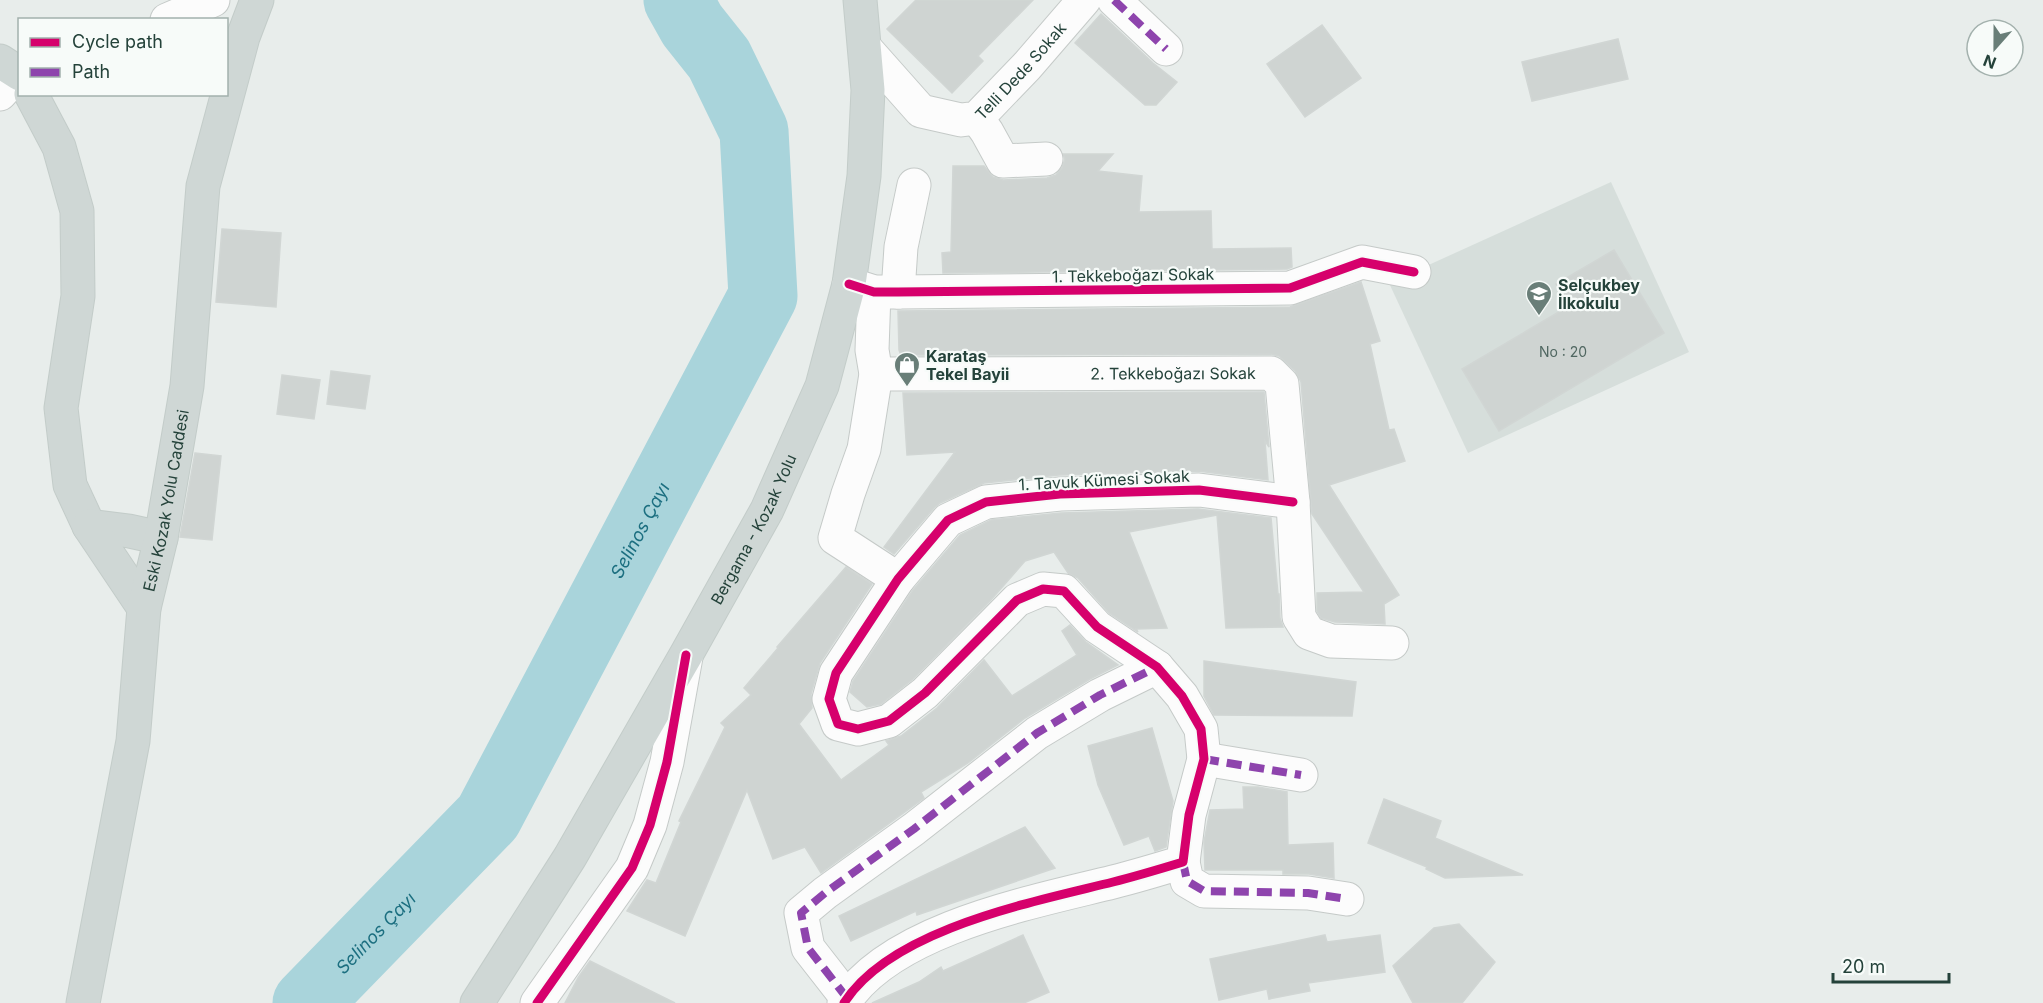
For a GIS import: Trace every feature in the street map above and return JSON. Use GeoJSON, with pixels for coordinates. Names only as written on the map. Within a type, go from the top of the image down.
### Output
{"type":"FeatureCollection","features":[{"type":"Feature","properties":{"kind":"main road","name":"Eski Kozak Yolu Caddesi"},"geometry":{"type":"LineString","coordinates":[[228,92],[243,37],[257,0]]}},
{"type":"Feature","properties":{"kind":"main road","name":"Bergama - Kozak Yolu"},"geometry":{"type":"LineString","coordinates":[[477,1003],[570,857],[767,510],[822,386],[874,290],[864,176],[868,90],[860,0]]}},
{"type":"Feature","properties":{"kind":"main road"},"geometry":{"type":"LineString","coordinates":[[26,96],[59,147],[77,211],[78,296],[61,408],[70,485],[89,526],[144,608]]}},
{"type":"Feature","properties":{"kind":"main road","name":"Eski Kozak Yolu Caddesi"},"geometry":{"type":"LineString","coordinates":[[83,1003],[133,741],[144,608],[161,538],[187,386],[202,186],[227,96]]}},
{"type":"Feature","properties":{"kind":"main road"},"geometry":{"type":"LineString","coordinates":[[89,526],[161,538]]}},
{"type":"Feature","properties":{"kind":"street"},"geometry":{"type":"LineString","coordinates":[[172,18],[213,0]]}},
{"type":"Feature","properties":{"kind":"street","name":"Telli Dede Sokak"},"geometry":{"type":"LineString","coordinates":[[866,50],[921,111],[961,120],[989,136],[1027,66],[1084,0]]}},
{"type":"Feature","properties":{"kind":"street"},"geometry":{"type":"LineString","coordinates":[[1114,0],[1166,50]]}},
{"type":"Feature","properties":{"kind":"street"},"geometry":{"type":"LineString","coordinates":[[989,136],[1003,161],[1046,159]]}},
{"type":"Feature","properties":{"kind":"street"},"geometry":{"type":"LineString","coordinates":[[898,579],[835,538],[864,449],[876,374],[872,350],[874,290],[901,247],[914,185]]}},
{"type":"Feature","properties":{"kind":"street","name":"1. Tekkeboğazı Sokak"},"geometry":{"type":"LineString","coordinates":[[874,290],[1290,288],[1362,262],[1414,272]]}},
{"type":"Feature","properties":{"kind":"street","name":"2. Tekkeboğazı Sokak"},"geometry":{"type":"LineString","coordinates":[[876,374],[1271,373],[1282,384],[1293,502],[1299,617],[1309,633],[1331,641],[1392,643]]}},
{"type":"Feature","properties":{"kind":"street","name":"1. Tavuk Kümesi Sokak"},"geometry":{"type":"LineString","coordinates":[[1157,667],[1097,627],[1064,591],[1043,589],[1017,600],[925,693],[889,721],[858,729],[838,724],[829,699],[836,673],[898,579],[948,520],[986,502],[1060,494],[1198,490],[1293,502]]}},
{"type":"Feature","properties":{"kind":"street"},"geometry":{"type":"LineString","coordinates":[[537,1003],[632,868],[650,825],[667,762],[686,655]]}},
{"type":"Feature","properties":{"kind":"street"},"geometry":{"type":"LineString","coordinates":[[1183,862],[1115,882],[1023,904],[928,937],[899,952],[864,979],[846,1001],[808,948],[801,913],[1037,733],[1100,695],[1157,667],[1182,696],[1201,729],[1204,759],[1189,815],[1183,862],[1187,881],[1204,891],[1308,892],[1347,899]]}},
{"type":"Feature","properties":{"kind":"street"},"geometry":{"type":"LineString","coordinates":[[1204,759],[1301,775]]}},
{"type":"Feature","properties":{"kind":"shaded area","name":"Selçukbey İlkokulu"},"geometry":{"type":"Polygon","coordinates":[[[1611,182],[1689,352],[1468,453],[1389,283],[1611,182]]]}},
{"type":"Feature","properties":{"kind":"building"},"geometry":{"type":"Polygon","coordinates":[[[916,0],[1033,0],[978,56],[983,61],[952,93],[887,29],[916,0]]]}},
{"type":"Feature","properties":{"kind":"building"},"geometry":{"type":"Polygon","coordinates":[[[1101,14],[1153,63],[1177,82],[1156,105],[1145,105],[1075,43],[1101,14]]]}},
{"type":"Feature","properties":{"kind":"building"},"geometry":{"type":"Polygon","coordinates":[[[1322,25],[1361,78],[1305,117],[1267,64],[1322,25]]]}},
{"type":"Feature","properties":{"kind":"building"},"geometry":{"type":"Polygon","coordinates":[[[1618,39],[1628,79],[1532,101],[1522,62],[1618,39]]]}},
{"type":"Feature","properties":{"kind":"building"},"geometry":{"type":"Polygon","coordinates":[[[1063,154],[1113,154],[1098,171],[1142,176],[1139,212],[1211,211],[1212,249],[1291,248],[1292,267],[1287,269],[943,273],[942,253],[951,252],[953,166],[984,166],[993,177],[1003,180],[1047,178],[1056,175],[1062,168],[1065,159],[1063,154]]]}},
{"type":"Feature","properties":{"kind":"building"},"geometry":{"type":"Polygon","coordinates":[[[222,229],[281,233],[276,307],[216,302],[222,229]]]}},
{"type":"Feature","properties":{"kind":"building","name":"Selçukbey İlkokulu"},"geometry":{"type":"Polygon","coordinates":[[[1614,250],[1664,333],[1499,431],[1462,369],[1569,306],[1556,284],[1614,250]]]}},
{"type":"Feature","properties":{"kind":"building"},"geometry":{"type":"Polygon","coordinates":[[[1361,282],[1380,341],[1370,344],[1389,430],[1394,429],[1405,461],[1329,485],[1399,595],[1384,604],[1385,624],[1335,622],[1321,618],[1317,611],[1317,593],[1364,592],[1312,514],[1301,382],[1295,371],[1279,356],[1271,354],[901,355],[899,350],[898,311],[1290,307],[1361,282]]]}},
{"type":"Feature","properties":{"kind":"building"},"geometry":{"type":"Polygon","coordinates":[[[331,371],[370,376],[365,409],[327,404],[331,371]]]}},
{"type":"Feature","properties":{"kind":"building"},"geometry":{"type":"Polygon","coordinates":[[[282,375],[320,380],[314,419],[277,414],[282,375]]]}},
{"type":"Feature","properties":{"kind":"building"},"geometry":{"type":"Polygon","coordinates":[[[1264,392],[1269,447],[1265,441],[1268,480],[1198,471],[1059,475],[984,483],[940,503],[894,554],[884,547],[955,452],[907,455],[903,393],[1264,392]]]}},
{"type":"Feature","properties":{"kind":"building"},"geometry":{"type":"Polygon","coordinates":[[[195,453],[221,456],[212,540],[180,537],[195,453]]]}},
{"type":"Feature","properties":{"kind":"building"},"geometry":{"type":"Polygon","coordinates":[[[1198,509],[1271,518],[1280,618],[1283,627],[1226,628],[1217,515],[1129,532],[1167,628],[1136,629],[1138,632],[1109,613],[1078,578],[1068,573],[1054,552],[1025,561],[990,601],[913,679],[881,704],[867,707],[850,692],[853,681],[913,590],[960,535],[991,520],[1061,513],[1198,509]]]}},
{"type":"Feature","properties":{"kind":"building"},"geometry":{"type":"Polygon","coordinates":[[[846,567],[872,584],[820,663],[811,694],[812,708],[799,724],[841,780],[889,745],[886,741],[901,736],[937,708],[984,660],[1012,696],[1077,655],[1062,631],[1070,625],[1086,642],[1118,665],[1025,718],[968,763],[921,792],[924,798],[821,873],[805,847],[773,859],[747,790],[685,936],[627,911],[647,880],[656,883],[681,822],[679,821],[725,727],[721,723],[751,695],[744,688],[846,567]]]}},
{"type":"Feature","properties":{"kind":"building"},"geometry":{"type":"Polygon","coordinates":[[[1204,661],[1356,682],[1352,716],[1214,715],[1204,696],[1204,661]]]}},
{"type":"Feature","properties":{"kind":"building"},"geometry":{"type":"Polygon","coordinates":[[[1152,728],[1173,801],[1166,847],[1155,851],[1149,836],[1124,845],[1098,785],[1088,746],[1152,728]]]}},
{"type":"Feature","properties":{"kind":"building"},"geometry":{"type":"Polygon","coordinates":[[[1243,787],[1287,792],[1288,845],[1333,843],[1334,878],[1309,874],[1283,874],[1283,870],[1205,870],[1204,842],[1210,810],[1244,809],[1243,787]]]}},
{"type":"Feature","properties":{"kind":"building"},"geometry":{"type":"Polygon","coordinates":[[[1384,799],[1441,821],[1435,838],[1523,875],[1445,878],[1426,869],[1427,867],[1368,843],[1384,799]]]}},
{"type":"Feature","properties":{"kind":"building"},"geometry":{"type":"Polygon","coordinates":[[[1025,827],[1055,868],[917,915],[916,911],[851,941],[839,916],[1025,827]]]}},
{"type":"Feature","properties":{"kind":"building"},"geometry":{"type":"Polygon","coordinates":[[[1459,924],[1495,962],[1462,1003],[1413,1003],[1393,966],[1434,928],[1459,924]]]}},
{"type":"Feature","properties":{"kind":"building"},"geometry":{"type":"Polygon","coordinates":[[[1023,935],[1049,992],[1024,1003],[872,1003],[919,982],[941,967],[943,971],[1023,935]]]}},
{"type":"Feature","properties":{"kind":"building"},"geometry":{"type":"Polygon","coordinates":[[[1325,935],[1327,942],[1380,935],[1385,972],[1308,983],[1310,991],[1269,999],[1267,989],[1219,1000],[1210,959],[1325,935]]]}},
{"type":"Feature","properties":{"kind":"building"},"geometry":{"type":"Polygon","coordinates":[[[590,961],[675,1003],[565,1003],[590,961]]]}},
{"type":"Feature","properties":{"kind":"waterway","name":"Selinos Çayı"},"geometry":{"type":"LineString","coordinates":[[307,1003],[488,817],[763,296],[754,131],[719,59],[692,25],[678,0]]}},
{"type":"Feature","properties":{"kind":"marked path"},"geometry":{"type":"LineString","coordinates":[[1114,0],[1166,49]]}},
{"type":"Feature","properties":{"kind":"marked path"},"geometry":{"type":"LineString","coordinates":[[847,998],[808,948],[801,913],[1037,733],[1100,695],[1157,667]]}},
{"type":"Feature","properties":{"kind":"marked path"},"geometry":{"type":"LineString","coordinates":[[1204,759],[1301,775]]}},
{"type":"Feature","properties":{"kind":"marked path"},"geometry":{"type":"LineString","coordinates":[[1183,862],[1187,881],[1204,891],[1308,893],[1347,899]]}},
{"type":"Feature","properties":{"kind":"cycle path"},"geometry":{"type":"LineString","coordinates":[[849,284],[874,292],[1290,288],[1362,262],[1414,272]]}},
{"type":"Feature","properties":{"kind":"cycle path"},"geometry":{"type":"LineString","coordinates":[[844,1003],[866,977],[895,956],[929,937],[1005,910],[1183,862],[1189,815],[1204,759],[1201,729],[1182,696],[1157,667],[1097,627],[1064,591],[1043,589],[1017,600],[925,693],[889,721],[858,729],[838,724],[829,699],[836,673],[898,579],[948,520],[986,502],[1060,494],[1199,490],[1293,502]]}},
{"type":"Feature","properties":{"kind":"cycle path"},"geometry":{"type":"LineString","coordinates":[[537,1003],[632,868],[650,825],[667,762],[686,655]]}},
{"type":"Feature","properties":{"kind":"place","name":"Selçukbey İlkokulu"},"geometry":{"type":"Point","coordinates":[1539,317]}},
{"type":"Feature","properties":{"kind":"place","name":"Karataş Tekel Bayii"},"geometry":{"type":"Point","coordinates":[907,388]}}]}
